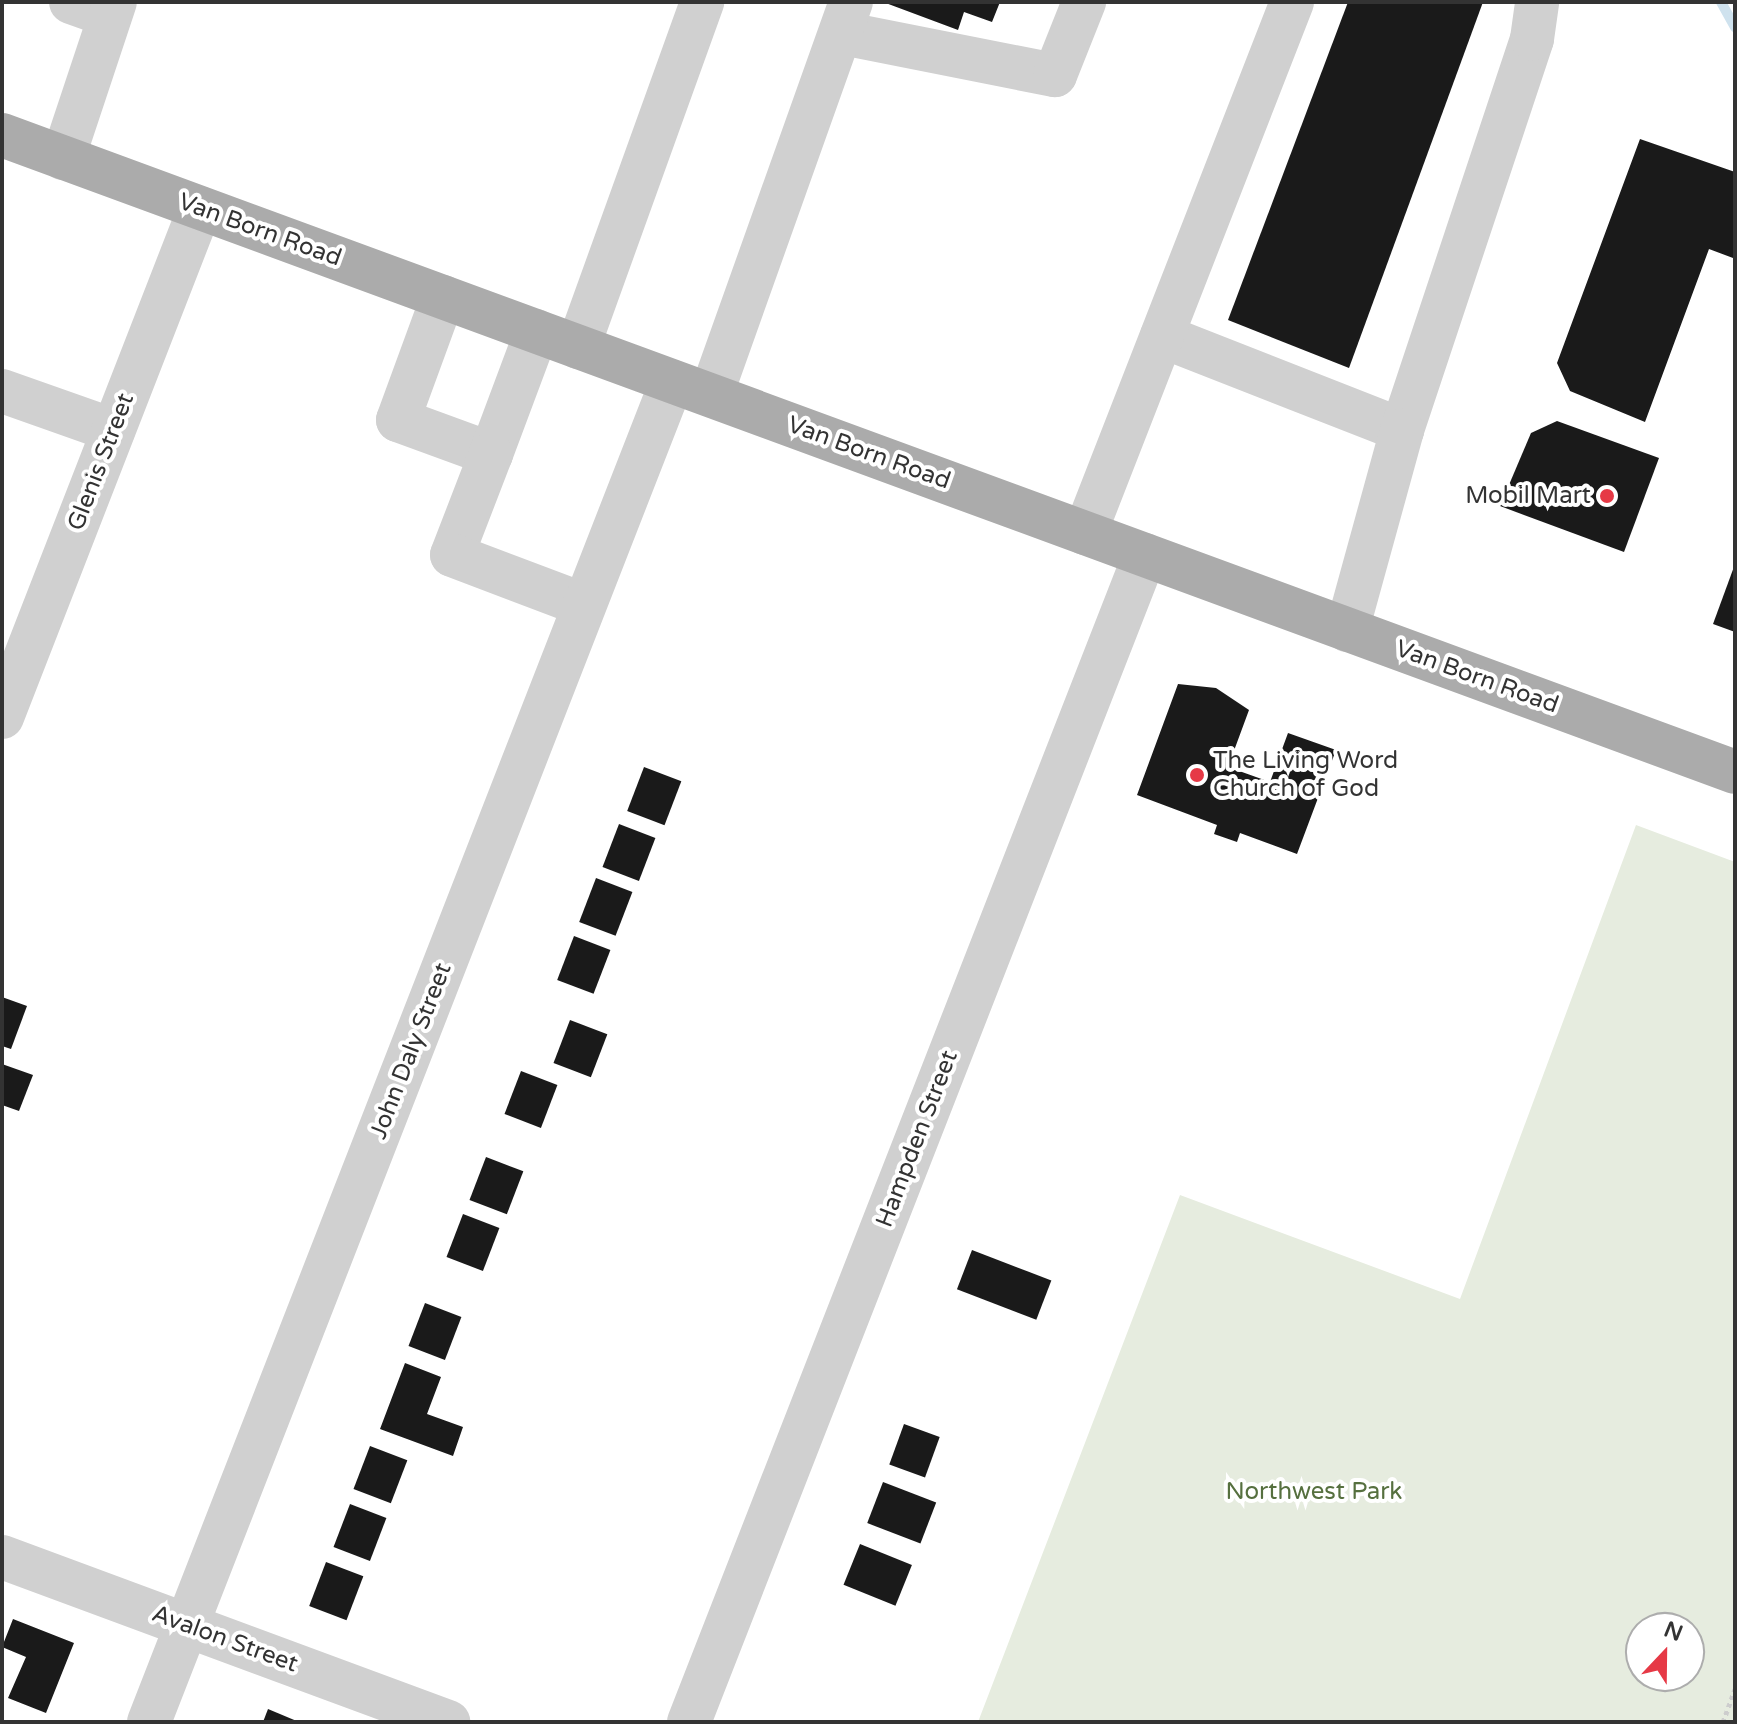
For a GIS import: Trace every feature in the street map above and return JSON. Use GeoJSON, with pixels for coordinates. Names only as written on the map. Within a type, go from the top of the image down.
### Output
{"type":"FeatureCollection","features":[{"type":"Feature","properties":{"kind":"main road","name":"Van Born Road"},"geometry":{"type":"LineString","coordinates":[[2,135],[1735,772]]}},
{"type":"Feature","properties":{"kind":"street"},"geometry":{"type":"LineString","coordinates":[[578,347],[702,2]]}},
{"type":"Feature","properties":{"kind":"street"},"geometry":{"type":"LineString","coordinates":[[846,18],[1055,75],[1084,2]]}},
{"type":"Feature","properties":{"kind":"street"},"geometry":{"type":"LineString","coordinates":[[1085,533],[1292,2]]}},
{"type":"Feature","properties":{"kind":"street"},"geometry":{"type":"LineString","coordinates":[[1347,630],[1402,430],[1532,39],[1537,2]]}},
{"type":"Feature","properties":{"kind":"street"},"geometry":{"type":"LineString","coordinates":[[63,158],[99,7]]}},
{"type":"Feature","properties":{"kind":"street","name":"John Daly Street"},"geometry":{"type":"LineString","coordinates":[[149,1722],[584,605],[692,388],[846,18]]}},
{"type":"Feature","properties":{"kind":"street","name":"Glenis Street"},"geometry":{"type":"LineString","coordinates":[[2,717],[200,208]]}},
{"type":"Feature","properties":{"kind":"street"},"geometry":{"type":"LineString","coordinates":[[443,297],[398,420],[491,454]]}},
{"type":"Feature","properties":{"kind":"street"},"geometry":{"type":"LineString","coordinates":[[537,331],[452,555],[584,605]]}},
{"type":"Feature","properties":{"kind":"street"},"geometry":{"type":"LineString","coordinates":[[1162,336],[1402,430]]}},
{"type":"Feature","properties":{"kind":"street"},"geometry":{"type":"LineString","coordinates":[[2,391],[113,430]]}},
{"type":"Feature","properties":{"kind":"street","name":"Hampden Street"},"geometry":{"type":"LineString","coordinates":[[689,1722],[1145,555]]}},
{"type":"Feature","properties":{"kind":"street","name":"Avalon Street"},"geometry":{"type":"LineString","coordinates":[[2,1557],[448,1722]]}},
{"type":"Feature","properties":{"kind":"path"},"geometry":{"type":"LineString","coordinates":[[1723,1722],[1735,1689]]}},
{"type":"Feature","properties":{"kind":"green space","name":"Northwest Park"},"geometry":{"type":"Polygon","coordinates":[[[1636,825],[1735,862],[1735,1722],[978,1722],[1180,1195],[1460,1299],[1636,825]]]}},
{"type":"Feature","properties":{"kind":"building"},"geometry":{"type":"Polygon","coordinates":[[[883,2],[1000,2],[992,22],[964,12],[958,30],[883,2]]]}},
{"type":"Feature","properties":{"kind":"building"},"geometry":{"type":"Polygon","coordinates":[[[1348,2],[1483,2],[1349,368],[1228,320],[1348,2]]]}},
{"type":"Feature","properties":{"kind":"building"},"geometry":{"type":"Polygon","coordinates":[[[1640,139],[1735,172],[1733,258],[1709,249],[1645,422],[1570,391],[1557,363],[1640,139]]]}},
{"type":"Feature","properties":{"kind":"building"},"geometry":{"type":"Polygon","coordinates":[[[1557,421],[1659,458],[1624,552],[1500,506],[1531,433],[1557,421]]]}},
{"type":"Feature","properties":{"kind":"building"},"geometry":{"type":"Polygon","coordinates":[[[1735,564],[1735,632],[1713,624],[1735,564]]]}},
{"type":"Feature","properties":{"kind":"building","name":"The Living Word Church of God"},"geometry":{"type":"Polygon","coordinates":[[[1178,684],[1216,688],[1249,710],[1228,767],[1270,782],[1288,733],[1336,750],[1297,854],[1240,833],[1237,842],[1214,834],[1217,825],[1137,795],[1178,684]]]}},
{"type":"Feature","properties":{"kind":"building"},"geometry":{"type":"Polygon","coordinates":[[[644,767],[681,781],[664,825],[627,811],[644,767]]]}},
{"type":"Feature","properties":{"kind":"building"},"geometry":{"type":"Polygon","coordinates":[[[619,824],[655,838],[639,881],[603,867],[619,824]]]}},
{"type":"Feature","properties":{"kind":"building"},"geometry":{"type":"Polygon","coordinates":[[[596,878],[632,892],[616,936],[579,922],[596,878]]]}},
{"type":"Feature","properties":{"kind":"building"},"geometry":{"type":"Polygon","coordinates":[[[574,936],[610,950],[594,994],[557,980],[574,936]]]}},
{"type":"Feature","properties":{"kind":"building"},"geometry":{"type":"Polygon","coordinates":[[[2,997],[27,1006],[11,1049],[2,1046],[2,997]]]}},
{"type":"Feature","properties":{"kind":"building"},"geometry":{"type":"Polygon","coordinates":[[[570,1020],[607,1034],[591,1077],[554,1063],[570,1020]]]}},
{"type":"Feature","properties":{"kind":"building"},"geometry":{"type":"Polygon","coordinates":[[[2,1064],[33,1075],[19,1111],[2,1105],[2,1064]]]}},
{"type":"Feature","properties":{"kind":"building"},"geometry":{"type":"Polygon","coordinates":[[[521,1071],[557,1085],[541,1128],[505,1114],[521,1071]]]}},
{"type":"Feature","properties":{"kind":"building"},"geometry":{"type":"Polygon","coordinates":[[[486,1157],[523,1171],[507,1214],[470,1200],[486,1157]]]}},
{"type":"Feature","properties":{"kind":"building"},"geometry":{"type":"Polygon","coordinates":[[[463,1214],[499,1228],[483,1271],[447,1257],[463,1214]]]}},
{"type":"Feature","properties":{"kind":"building"},"geometry":{"type":"Polygon","coordinates":[[[972,1250],[1051,1280],[1036,1320],[957,1289],[972,1250]]]}},
{"type":"Feature","properties":{"kind":"building"},"geometry":{"type":"Polygon","coordinates":[[[425,1303],[461,1317],[445,1360],[409,1346],[425,1303]]]}},
{"type":"Feature","properties":{"kind":"building"},"geometry":{"type":"Polygon","coordinates":[[[405,1363],[441,1377],[427,1414],[463,1427],[453,1456],[380,1429],[405,1363]]]}},
{"type":"Feature","properties":{"kind":"building"},"geometry":{"type":"Polygon","coordinates":[[[904,1424],[940,1437],[925,1477],[889,1464],[904,1424]]]}},
{"type":"Feature","properties":{"kind":"building"},"geometry":{"type":"Polygon","coordinates":[[[370,1446],[407,1460],[391,1503],[354,1489],[370,1446]]]}},
{"type":"Feature","properties":{"kind":"building"},"geometry":{"type":"Polygon","coordinates":[[[883,1482],[936,1502],[920,1544],[867,1523],[883,1482]]]}},
{"type":"Feature","properties":{"kind":"building"},"geometry":{"type":"Polygon","coordinates":[[[350,1504],[386,1518],[370,1561],[334,1547],[350,1504]]]}},
{"type":"Feature","properties":{"kind":"building"},"geometry":{"type":"Polygon","coordinates":[[[860,1544],[912,1565],[895,1606],[844,1585],[860,1544]]]}},
{"type":"Feature","properties":{"kind":"building"},"geometry":{"type":"Polygon","coordinates":[[[326,1562],[363,1576],[346,1620],[309,1606],[326,1562]]]}},
{"type":"Feature","properties":{"kind":"building"},"geometry":{"type":"Polygon","coordinates":[[[13,1619],[74,1643],[46,1713],[8,1698],[26,1657],[2,1647],[13,1619]]]}},
{"type":"Feature","properties":{"kind":"building"},"geometry":{"type":"Polygon","coordinates":[[[268,1709],[299,1722],[263,1722],[268,1709]]]}},
{"type":"Feature","properties":{"kind":"waterway"},"geometry":{"type":"LineString","coordinates":[[1721,2],[1735,27]]}},
{"type":"Feature","properties":{"kind":"place","name":"Mobil Mart"},"geometry":{"type":"Point","coordinates":[1607,496]}},
{"type":"Feature","properties":{"kind":"place","name":"The Living Word Church of God"},"geometry":{"type":"Point","coordinates":[1197,775]}}]}
